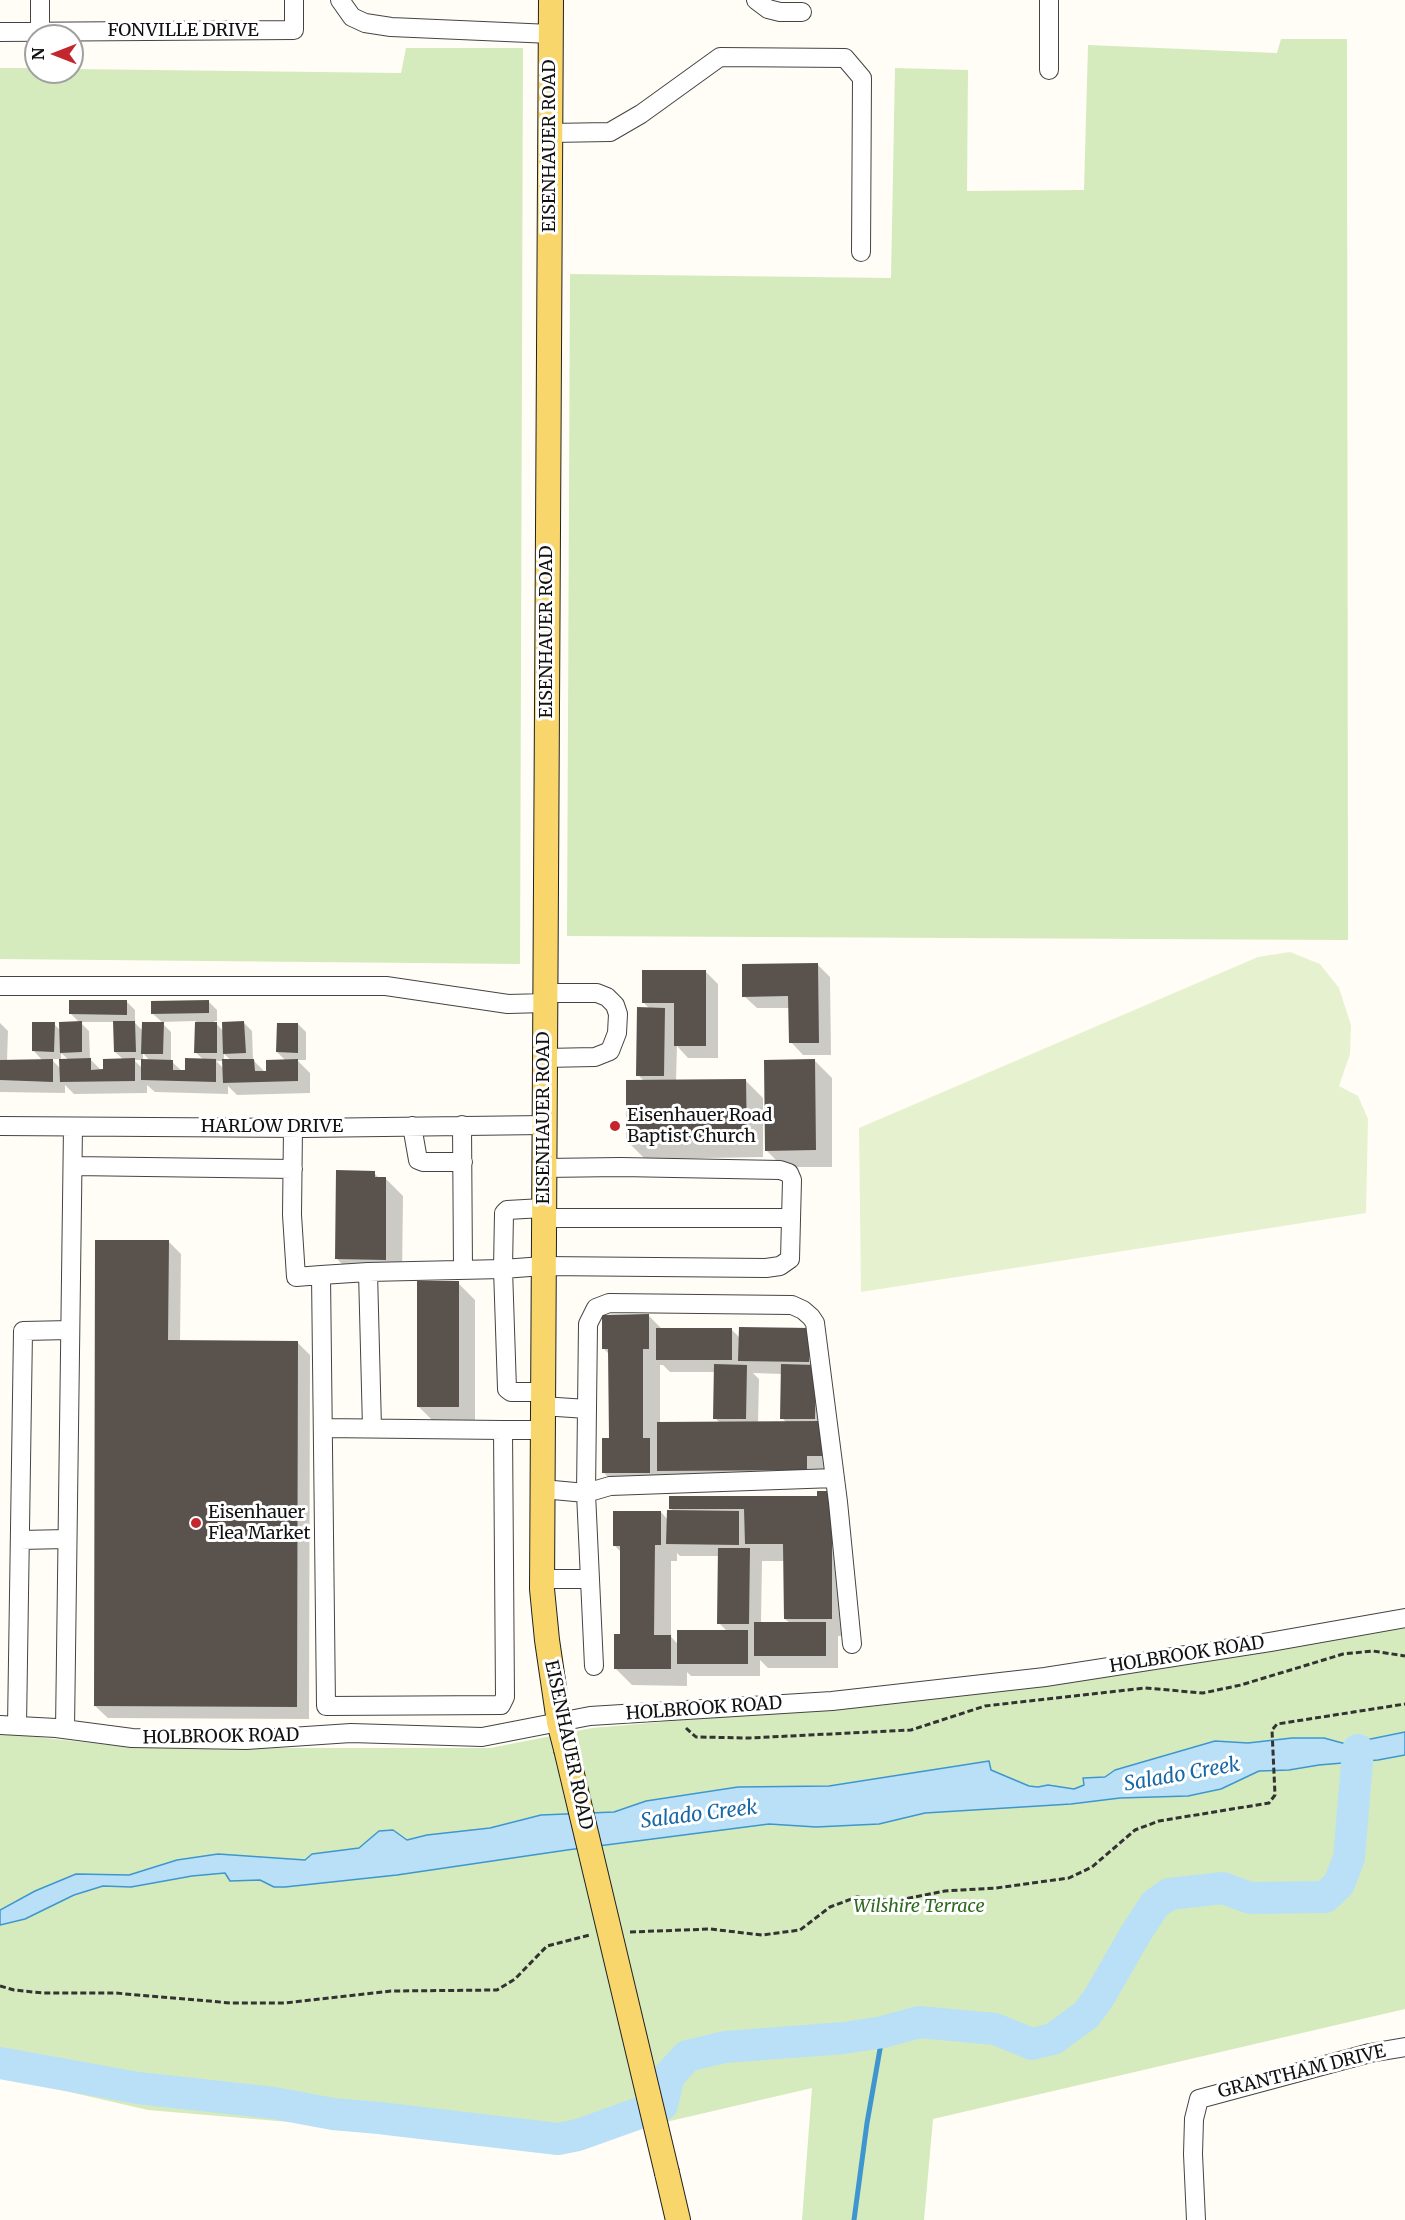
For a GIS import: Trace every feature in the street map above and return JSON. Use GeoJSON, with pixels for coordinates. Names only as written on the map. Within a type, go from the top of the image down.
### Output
{"type":"FeatureCollection","features":[{"type":"Feature","properties":{"kind":"main road","name":"EISENHAUER ROAD"},"geometry":{"type":"LineString","coordinates":[[551,0],[542,1579],[547,1640],[559,1722],[678,2220]]}},
{"type":"Feature","properties":{"kind":"street"},"geometry":{"type":"LineString","coordinates":[[40,0],[40,24]]}},
{"type":"Feature","properties":{"kind":"street","name":"FONVILLE DRIVE"},"geometry":{"type":"LineString","coordinates":[[84,32],[294,30],[294,0]]}},
{"type":"Feature","properties":{"kind":"street"},"geometry":{"type":"LineString","coordinates":[[340,0],[352,17],[365,23],[391,27],[551,34]]}},
{"type":"Feature","properties":{"kind":"street"},"geometry":{"type":"LineString","coordinates":[[756,0],[768,9],[780,12],[802,11]]}},
{"type":"Feature","properties":{"kind":"street"},"geometry":{"type":"LineString","coordinates":[[1049,0],[1049,70]]}},
{"type":"Feature","properties":{"kind":"street","name":"FONVILLE DRIVE"},"geometry":{"type":"LineString","coordinates":[[0,32],[24,32]]}},
{"type":"Feature","properties":{"kind":"street"},"geometry":{"type":"LineString","coordinates":[[550,133],[610,132],[641,114],[720,57],[845,58],[862,78],[861,252]]}},
{"type":"Feature","properties":{"kind":"street"},"geometry":{"type":"LineString","coordinates":[[0,986],[386,986],[508,1004],[597,993],[607,997],[615,1005],[618,1014],[617,1033],[610,1051],[595,1057],[544,1058]]}},
{"type":"Feature","properties":{"kind":"street"},"geometry":{"type":"LineString","coordinates":[[462,1125],[463,1269]]}},
{"type":"Feature","properties":{"kind":"street","name":"HARLOW DRIVE"},"geometry":{"type":"LineString","coordinates":[[0,1126],[292,1128],[544,1125]]}},
{"type":"Feature","properties":{"kind":"street"},"geometry":{"type":"LineString","coordinates":[[65,1729],[73,1126]]}},
{"type":"Feature","properties":{"kind":"street"},"geometry":{"type":"LineString","coordinates":[[412,1126],[418,1160],[463,1162]]}},
{"type":"Feature","properties":{"kind":"street"},"geometry":{"type":"LineString","coordinates":[[292,1128],[292,1215],[296,1277],[543,1266],[766,1268],[780,1266],[790,1259],[792,1180],[789,1173],[780,1170],[543,1168]]}},
{"type":"Feature","properties":{"kind":"street"},"geometry":{"type":"LineString","coordinates":[[73,1166],[292,1169]]}},
{"type":"Feature","properties":{"kind":"street"},"geometry":{"type":"LineString","coordinates":[[587,1409],[511,1392],[507,1389],[503,1269],[504,1213],[507,1210],[543,1213],[792,1218]]}},
{"type":"Feature","properties":{"kind":"street"},"geometry":{"type":"LineString","coordinates":[[368,1272],[372,1428]]}},
{"type":"Feature","properties":{"kind":"street"},"geometry":{"type":"LineString","coordinates":[[321,1275],[325,1735]]}},
{"type":"Feature","properties":{"kind":"street"},"geometry":{"type":"LineString","coordinates":[[594,1666],[586,1492],[588,1324],[596,1308],[609,1303],[792,1305],[803,1310],[815,1323],[836,1479],[852,1644]]}},
{"type":"Feature","properties":{"kind":"street"},"geometry":{"type":"LineString","coordinates":[[8,1726],[20,1540],[23,1331],[70,1330]]}},
{"type":"Feature","properties":{"kind":"street"},"geometry":{"type":"LineString","coordinates":[[323,1428],[542,1430]]}},
{"type":"Feature","properties":{"kind":"street"},"geometry":{"type":"LineString","coordinates":[[326,1706],[501,1705],[505,1697],[503,1430]]}},
{"type":"Feature","properties":{"kind":"street"},"geometry":{"type":"LineString","coordinates":[[542,1489],[586,1492],[610,1486],[836,1479]]}},
{"type":"Feature","properties":{"kind":"street"},"geometry":{"type":"LineString","coordinates":[[20,1540],[67,1539]]}},
{"type":"Feature","properties":{"kind":"street"},"geometry":{"type":"LineString","coordinates":[[542,1579],[590,1579]]}},
{"type":"Feature","properties":{"kind":"street","name":"HOLBROOK ROAD"},"geometry":{"type":"LineString","coordinates":[[8,1726],[65,1729],[132,1738],[246,1740],[371,1734],[482,1737],[590,1716],[832,1701],[1045,1677],[1270,1642],[1405,1618]]}},
{"type":"Feature","properties":{"kind":"street"},"geometry":{"type":"LineString","coordinates":[[371,1707],[371,1734]]}},
{"type":"Feature","properties":{"kind":"street","name":"GRANTHAM DRIVE"},"geometry":{"type":"LineString","coordinates":[[1196,2220],[1193,2154],[1194,2118],[1199,2099],[1370,2053],[1405,2047]]}},
{"type":"Feature","properties":{"kind":"path"},"geometry":{"type":"LineString","coordinates":[[667,1712],[696,1737],[749,1738],[874,1733],[911,1730],[985,1706],[1074,1695],[1145,1688],[1203,1693],[1241,1685],[1343,1654],[1373,1651],[1405,1656]]}},
{"type":"Feature","properties":{"kind":"path"},"geometry":{"type":"LineString","coordinates":[[621,1933],[710,1929],[762,1935],[791,1932],[800,1930],[830,1907],[857,1897],[894,1901],[945,1891],[996,1888],[1069,1878],[1092,1867],[1135,1830],[1159,1821],[1269,1803],[1275,1795],[1272,1730],[1277,1724],[1405,1704]]}},
{"type":"Feature","properties":{"kind":"path"},"geometry":{"type":"LineString","coordinates":[[0,1986],[43,1993],[115,1994],[231,2003],[285,2003],[391,1991],[497,1990],[515,1979],[547,1946],[597,1935]]}},
{"type":"Feature","properties":{"kind":"green space"},"geometry":{"type":"Polygon","coordinates":[[[1281,39],[1347,39],[1348,940],[567,936],[570,274],[891,278],[895,68],[968,70],[967,191],[1084,190],[1088,45],[1277,53],[1281,39]]]}},
{"type":"Feature","properties":{"kind":"green space"},"geometry":{"type":"Polygon","coordinates":[[[406,48],[523,48],[520,964],[0,959],[0,68],[24,68],[24,84],[84,84],[84,69],[401,73],[406,48]]]}},
{"type":"Feature","properties":{"kind":"green space"},"geometry":{"type":"Polygon","coordinates":[[[1290,952],[1320,964],[1339,988],[1351,1025],[1350,1054],[1339,1086],[1358,1096],[1368,1119],[1366,1213],[861,1292],[859,1128],[1258,957],[1290,952]]]}},
{"type":"Feature","properties":{"kind":"green space","name":"Wilshire Terrace"},"geometry":{"type":"Polygon","coordinates":[[[1405,1626],[1405,2009],[933,2119],[924,2220],[802,2220],[812,2088],[550,2149],[348,2127],[148,2110],[0,2076],[0,1733],[138,1748],[490,1748],[592,1728],[800,1710],[1405,1626]]]}},
{"type":"Feature","properties":{"kind":"water","name":"Salado Creek"},"geometry":{"type":"Polygon","coordinates":[[[1405,1732],[1405,1755],[1289,1770],[1259,1771],[1221,1789],[1188,1796],[1120,1798],[1071,1804],[925,1813],[879,1824],[816,1827],[769,1824],[397,1875],[285,1887],[274,1887],[260,1880],[230,1881],[225,1873],[192,1876],[131,1887],[103,1886],[74,1895],[25,1919],[0,1925],[0,1910],[35,1891],[76,1874],[129,1875],[177,1860],[218,1854],[305,1860],[312,1854],[359,1848],[379,1831],[393,1830],[407,1840],[427,1835],[490,1828],[541,1815],[614,1812],[646,1801],[738,1787],[829,1786],[989,1761],[991,1770],[1029,1786],[1048,1785],[1074,1789],[1084,1785],[1083,1778],[1105,1777],[1115,1770],[1215,1741],[1248,1743],[1292,1738],[1324,1738],[1346,1744],[1405,1732]]]}},
{"type":"Feature","properties":{"kind":"building"},"geometry":{"type":"Polygon","coordinates":[[[818,963],[819,1043],[789,1043],[788,996],[742,997],[742,964],[818,963]]]}},
{"type":"Feature","properties":{"kind":"building"},"geometry":{"type":"Polygon","coordinates":[[[642,970],[706,970],[706,1046],[674,1046],[674,1003],[642,1003],[642,970]]]}},
{"type":"Feature","properties":{"kind":"building"},"geometry":{"type":"Polygon","coordinates":[[[69,1000],[127,1000],[127,1015],[69,1014],[69,1000]]]}},
{"type":"Feature","properties":{"kind":"building"},"geometry":{"type":"Polygon","coordinates":[[[209,1000],[209,1013],[151,1014],[151,1001],[209,1000]]]}},
{"type":"Feature","properties":{"kind":"building"},"geometry":{"type":"Polygon","coordinates":[[[637,1007],[665,1008],[664,1076],[636,1076],[637,1007]]]}},
{"type":"Feature","properties":{"kind":"building"},"geometry":{"type":"Polygon","coordinates":[[[82,1021],[82,1052],[60,1053],[59,1022],[82,1021]]]}},
{"type":"Feature","properties":{"kind":"building"},"geometry":{"type":"Polygon","coordinates":[[[113,1021],[135,1021],[136,1052],[114,1052],[113,1021]]]}},
{"type":"Feature","properties":{"kind":"building"},"geometry":{"type":"Polygon","coordinates":[[[244,1021],[246,1053],[223,1054],[222,1022],[244,1021]]]}},
{"type":"Feature","properties":{"kind":"building"},"geometry":{"type":"Polygon","coordinates":[[[32,1022],[55,1022],[54,1052],[32,1051],[32,1022]]]}},
{"type":"Feature","properties":{"kind":"building"},"geometry":{"type":"Polygon","coordinates":[[[142,1022],[164,1022],[163,1054],[141,1054],[142,1022]]]}},
{"type":"Feature","properties":{"kind":"building"},"geometry":{"type":"Polygon","coordinates":[[[195,1022],[217,1022],[217,1053],[194,1053],[195,1022]]]}},
{"type":"Feature","properties":{"kind":"building"},"geometry":{"type":"Polygon","coordinates":[[[277,1023],[298,1023],[298,1053],[276,1052],[277,1023]]]}},
{"type":"Feature","properties":{"kind":"building"},"geometry":{"type":"Polygon","coordinates":[[[91,1058],[91,1070],[103,1069],[103,1059],[135,1058],[135,1081],[60,1082],[59,1059],[91,1058]]]}},
{"type":"Feature","properties":{"kind":"building"},"geometry":{"type":"Polygon","coordinates":[[[185,1058],[216,1059],[216,1082],[141,1080],[141,1059],[173,1060],[173,1070],[185,1070],[185,1058]]]}},
{"type":"Feature","properties":{"kind":"building"},"geometry":{"type":"Polygon","coordinates":[[[53,1059],[53,1082],[0,1080],[0,1060],[53,1059]]]}},
{"type":"Feature","properties":{"kind":"building"},"geometry":{"type":"Polygon","coordinates":[[[222,1059],[254,1059],[255,1071],[266,1071],[266,1060],[298,1059],[298,1081],[223,1083],[222,1059]]]}},
{"type":"Feature","properties":{"kind":"building"},"geometry":{"type":"Polygon","coordinates":[[[815,1059],[816,1150],[765,1151],[764,1060],[815,1059]]]}},
{"type":"Feature","properties":{"kind":"building"},"geometry":{"type":"Polygon","coordinates":[[[746,1079],[747,1141],[626,1142],[626,1080],[746,1079]]]}},
{"type":"Feature","properties":{"kind":"building"},"geometry":{"type":"Polygon","coordinates":[[[336,1170],[375,1171],[375,1177],[386,1177],[386,1260],[335,1259],[336,1170]]]}},
{"type":"Feature","properties":{"kind":"building","name":"Eisenhauer Flea Market"},"geometry":{"type":"Polygon","coordinates":[[[95,1240],[169,1240],[168,1340],[298,1341],[297,1707],[94,1706],[95,1240]]]}},
{"type":"Feature","properties":{"kind":"building"},"geometry":{"type":"Polygon","coordinates":[[[417,1281],[459,1281],[459,1407],[417,1407],[417,1281]]]}},
{"type":"Feature","properties":{"kind":"building"},"geometry":{"type":"Polygon","coordinates":[[[649,1314],[649,1349],[643,1349],[643,1438],[650,1438],[650,1473],[602,1473],[602,1438],[609,1438],[608,1349],[602,1349],[602,1315],[649,1314]]]}},
{"type":"Feature","properties":{"kind":"building"},"geometry":{"type":"Polygon","coordinates":[[[739,1327],[810,1328],[809,1362],[738,1361],[739,1327]]]}},
{"type":"Feature","properties":{"kind":"building"},"geometry":{"type":"Polygon","coordinates":[[[656,1328],[732,1328],[732,1360],[656,1360],[656,1328]]]}},
{"type":"Feature","properties":{"kind":"building"},"geometry":{"type":"Polygon","coordinates":[[[714,1364],[747,1365],[746,1419],[713,1419],[714,1364]]]}},
{"type":"Feature","properties":{"kind":"building"},"geometry":{"type":"Polygon","coordinates":[[[781,1364],[816,1365],[815,1419],[780,1419],[781,1364]]]}},
{"type":"Feature","properties":{"kind":"building"},"geometry":{"type":"Polygon","coordinates":[[[821,1421],[822,1456],[807,1456],[807,1470],[657,1471],[657,1422],[821,1421]]]}},
{"type":"Feature","properties":{"kind":"building"},"geometry":{"type":"Polygon","coordinates":[[[817,1491],[832,1491],[832,1619],[784,1619],[783,1544],[745,1544],[744,1509],[669,1509],[669,1496],[817,1496],[817,1491]]]}},
{"type":"Feature","properties":{"kind":"building"},"geometry":{"type":"Polygon","coordinates":[[[667,1510],[739,1511],[739,1545],[666,1544],[667,1510]]]}},
{"type":"Feature","properties":{"kind":"building"},"geometry":{"type":"Polygon","coordinates":[[[613,1511],[661,1511],[661,1545],[655,1545],[654,1635],[671,1635],[671,1669],[614,1669],[614,1634],[620,1634],[620,1546],[613,1546],[613,1511]]]}},
{"type":"Feature","properties":{"kind":"building"},"geometry":{"type":"Polygon","coordinates":[[[718,1548],[750,1548],[749,1624],[717,1624],[718,1548]]]}},
{"type":"Feature","properties":{"kind":"building"},"geometry":{"type":"Polygon","coordinates":[[[754,1622],[826,1622],[826,1656],[754,1656],[754,1622]]]}},
{"type":"Feature","properties":{"kind":"building"},"geometry":{"type":"Polygon","coordinates":[[[677,1630],[748,1630],[748,1664],[677,1664],[677,1630]]]}},
{"type":"Feature","properties":{"kind":"waterway"},"geometry":{"type":"LineString","coordinates":[[0,2063],[138,2088],[274,2103],[333,2114],[558,2139],[578,2135],[662,2105],[669,2076],[687,2056],[725,2047],[844,2038],[883,2032],[919,2022],[995,2029],[1032,2044],[1053,2039],[1086,2015],[1155,1904],[1169,1894],[1223,1888],[1250,1898],[1325,1897],[1339,1884],[1349,1858],[1358,1750]]}},
{"type":"Feature","properties":{"kind":"waterway"},"geometry":{"type":"LineString","coordinates":[[854,2220],[867,2123],[883,2032]]}},
{"type":"Feature","properties":{"kind":"place","name":"Eisenhauer Road Baptist Church"},"geometry":{"type":"Point","coordinates":[615,1126]}},
{"type":"Feature","properties":{"kind":"place","name":"Eisenhauer Flea Market"},"geometry":{"type":"Point","coordinates":[196,1523]}}]}
